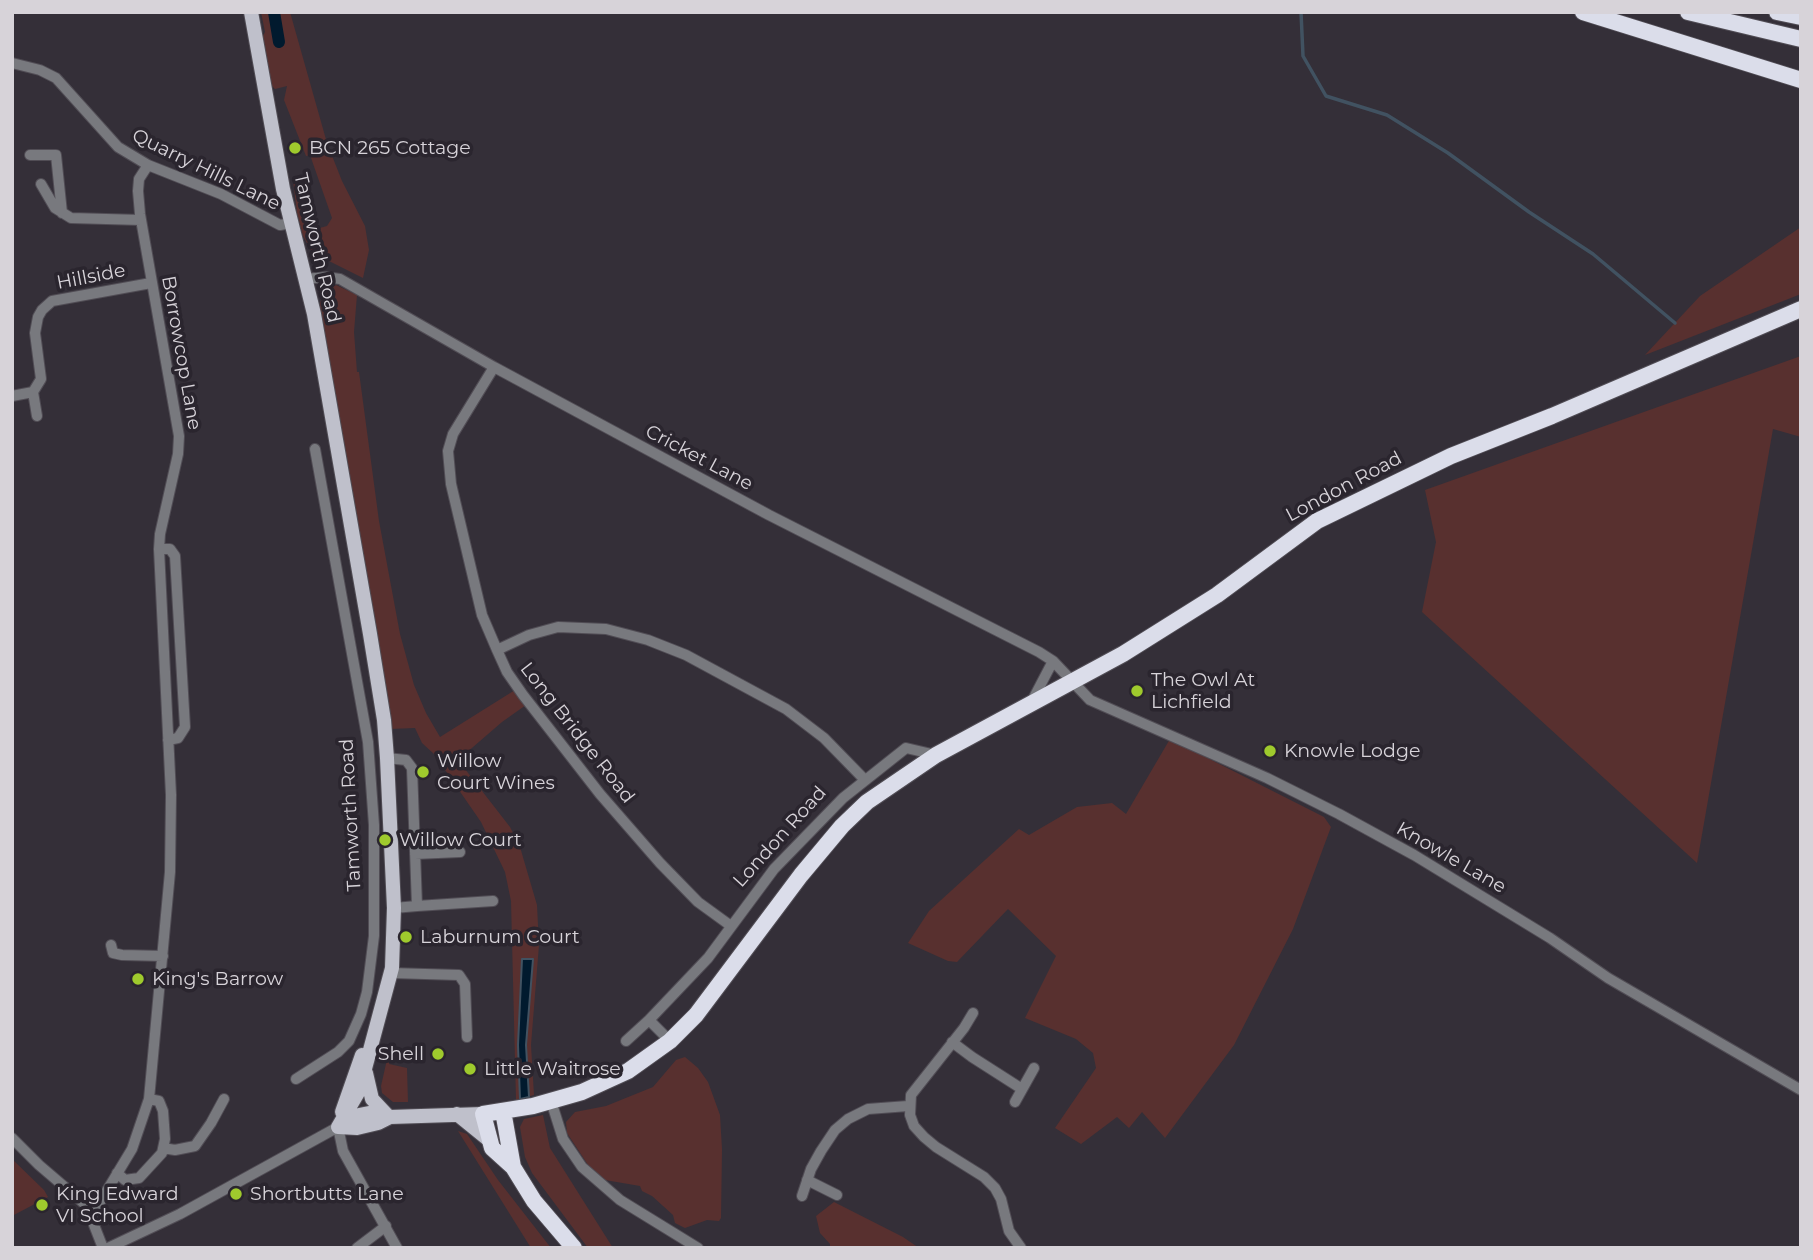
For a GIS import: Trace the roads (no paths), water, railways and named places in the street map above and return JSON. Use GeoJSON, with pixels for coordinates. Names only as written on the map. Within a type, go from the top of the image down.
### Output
{"type":"FeatureCollection","features":[{"type":"Feature","properties":{"kind":"highway"},"geometry":{"type":"LineString","coordinates":[[1583,12],[1801,80]]}},
{"type":"Feature","properties":{"kind":"highway"},"geometry":{"type":"LineString","coordinates":[[1688,12],[1801,39]]}},
{"type":"Feature","properties":{"kind":"highway"},"geometry":{"type":"LineString","coordinates":[[1777,12],[1801,18]]}},
{"type":"Feature","properties":{"kind":"highway","name":"London Road"},"geometry":{"type":"LineString","coordinates":[[483,1114],[528,1107],[582,1092],[628,1071],[670,1041],[696,1015],[801,875],[842,826],[867,802],[936,755],[1122,654],[1217,595],[1317,521],[1451,456],[1565,411],[1801,309]]}},
{"type":"Feature","properties":{"kind":"highway"},"geometry":{"type":"LineString","coordinates":[[503,1111],[513,1167]]}},
{"type":"Feature","properties":{"kind":"highway"},"geometry":{"type":"LineString","coordinates":[[483,1114],[489,1140],[496,1153],[513,1167],[534,1200],[574,1248]]}},
{"type":"Feature","properties":{"kind":"main road","name":"Tamworth Road"},"geometry":{"type":"LineString","coordinates":[[251,12],[272,136],[314,314],[384,720],[387,758],[394,908],[391,970],[359,1091],[338,1127]]}},
{"type":"Feature","properties":{"kind":"main road","name":"Tamworth Road"},"geometry":{"type":"LineString","coordinates":[[338,1127],[351,1082],[375,1033]]}},
{"type":"Feature","properties":{"kind":"main road"},"geometry":{"type":"LineString","coordinates":[[365,1071],[372,1099],[378,1108],[390,1117]]}},
{"type":"Feature","properties":{"kind":"main road"},"geometry":{"type":"LineString","coordinates":[[457,1114],[489,1140]]}},
{"type":"Feature","properties":{"kind":"main road","name":"London Road"},"geometry":{"type":"LineString","coordinates":[[338,1127],[357,1128],[390,1117],[483,1114]]}},
{"type":"Feature","properties":{"kind":"street","name":"Quarry Hills Lane"},"geometry":{"type":"LineString","coordinates":[[12,63],[40,70],[56,78],[118,146],[148,165],[221,194],[280,225],[291,223]]}},
{"type":"Feature","properties":{"kind":"street"},"geometry":{"type":"LineString","coordinates":[[30,155],[56,155],[62,213]]}},
{"type":"Feature","properties":{"kind":"street","name":"Borrowcop Lane"},"geometry":{"type":"LineString","coordinates":[[94,1212],[132,1149],[149,1099],[172,823],[159,549],[178,454],[179,436],[141,220],[139,179],[148,165]]}},
{"type":"Feature","properties":{"kind":"street"},"geometry":{"type":"LineString","coordinates":[[41,184],[55,208],[71,218],[141,220]]}},
{"type":"Feature","properties":{"kind":"street","name":"Cricket Lane"},"geometry":{"type":"LineString","coordinates":[[305,279],[340,279],[494,367],[769,515],[1039,652],[1053,661],[1071,682]]}},
{"type":"Feature","properties":{"kind":"street","name":"Hillside"},"geometry":{"type":"LineString","coordinates":[[37,416],[33,392],[41,379],[35,333],[42,310],[52,301],[151,283]]}},
{"type":"Feature","properties":{"kind":"street","name":"Long Bridge Road"},"geometry":{"type":"LineString","coordinates":[[494,367],[453,434],[449,451],[451,484],[482,615],[507,672],[626,824],[698,902],[731,926]]}},
{"type":"Feature","properties":{"kind":"street"},"geometry":{"type":"LineString","coordinates":[[12,396],[33,392]]}},
{"type":"Feature","properties":{"kind":"street","name":"Tamworth Road"},"geometry":{"type":"LineString","coordinates":[[296,1079],[338,1052],[349,1041],[361,1014],[372,966],[375,897],[372,782],[368,742],[315,449]]}},
{"type":"Feature","properties":{"kind":"street"},"geometry":{"type":"LineString","coordinates":[[324,497],[344,492]]}},
{"type":"Feature","properties":{"kind":"street"},"geometry":{"type":"LineString","coordinates":[[159,549],[170,549],[175,556],[185,727],[178,738],[168,740]]}},
{"type":"Feature","properties":{"kind":"street"},"geometry":{"type":"LineString","coordinates":[[497,650],[528,635],[558,627],[606,629],[648,640],[686,655],[786,709],[824,738],[864,779]]}},
{"type":"Feature","properties":{"kind":"street"},"geometry":{"type":"LineString","coordinates":[[1031,703],[1053,661]]}},
{"type":"Feature","properties":{"kind":"street","name":"Knowle Lane"},"geometry":{"type":"LineString","coordinates":[[1071,682],[1090,700],[1267,778],[1414,855],[1520,919],[1619,984],[1801,1090]]}},
{"type":"Feature","properties":{"kind":"street","name":"London Road"},"geometry":{"type":"LineString","coordinates":[[626,1041],[708,958],[774,869],[864,779],[906,748],[936,755]]}},
{"type":"Feature","properties":{"kind":"street","name":"Tamworth Road"},"geometry":{"type":"LineString","coordinates":[[387,758],[406,760],[412,768],[417,906]]}},
{"type":"Feature","properties":{"kind":"street"},"geometry":{"type":"LineString","coordinates":[[415,854],[460,852]]}},
{"type":"Feature","properties":{"kind":"street"},"geometry":{"type":"LineString","coordinates":[[394,908],[493,901]]}},
{"type":"Feature","properties":{"kind":"street"},"geometry":{"type":"LineString","coordinates":[[111,944],[113,953],[163,956]]}},
{"type":"Feature","properties":{"kind":"street"},"geometry":{"type":"LineString","coordinates":[[372,966],[459,975],[465,984],[467,1037]]}},
{"type":"Feature","properties":{"kind":"street"},"geometry":{"type":"LineString","coordinates":[[973,1013],[911,1095],[908,1106],[914,1126],[924,1137],[984,1177],[995,1188],[1001,1199],[1009,1231],[1021,1248]]}},
{"type":"Feature","properties":{"kind":"street"},"geometry":{"type":"LineString","coordinates":[[649,1020],[670,1041]]}},
{"type":"Feature","properties":{"kind":"street"},"geometry":{"type":"LineString","coordinates":[[952,1042],[972,1058],[1022,1088]]}},
{"type":"Feature","properties":{"kind":"street"},"geometry":{"type":"LineString","coordinates":[[1014,1102],[1034,1068]]}},
{"type":"Feature","properties":{"kind":"street"},"geometry":{"type":"LineString","coordinates":[[117,1173],[125,1181],[139,1178],[155,1162],[163,1148],[163,1111],[159,1101],[149,1099]]}},
{"type":"Feature","properties":{"kind":"street"},"geometry":{"type":"LineString","coordinates":[[163,1148],[175,1150],[195,1146],[224,1099]]}},
{"type":"Feature","properties":{"kind":"street"},"geometry":{"type":"LineString","coordinates":[[551,1101],[563,1139],[582,1167],[620,1200],[698,1248]]}},
{"type":"Feature","properties":{"kind":"street"},"geometry":{"type":"LineString","coordinates":[[802,1196],[821,1151],[835,1130],[848,1118],[868,1109],[908,1106]]}},
{"type":"Feature","properties":{"kind":"street"},"geometry":{"type":"LineString","coordinates":[[12,1138],[94,1212],[94,1225],[106,1248],[180,1214],[338,1127],[343,1151],[397,1248]]}},
{"type":"Feature","properties":{"kind":"street"},"geometry":{"type":"LineString","coordinates":[[807,1180],[837,1195]]}},
{"type":"Feature","properties":{"kind":"street"},"geometry":{"type":"LineString","coordinates":[[357,1248],[386,1226]]}},
{"type":"Feature","properties":{"kind":"water"},"geometry":{"type":"Polygon","coordinates":[[[522,959],[533,959],[526,1045],[529,1097],[520,1099],[518,1045],[522,959]]]}},
{"type":"Feature","properties":{"kind":"waterway"},"geometry":{"type":"LineString","coordinates":[[274,12],[279,42]]}},
{"type":"Feature","properties":{"kind":"waterway"},"geometry":{"type":"LineString","coordinates":[[1301,12],[1303,56],[1326,96],[1387,115],[1448,153],[1529,212],[1593,254],[1675,323]]}},
{"type":"Feature","properties":{"kind":"place","name":"BCN 265 Cottage"},"geometry":{"type":"Point","coordinates":[295,148]}},
{"type":"Feature","properties":{"kind":"place","name":"The Owl At Lichfield"},"geometry":{"type":"Point","coordinates":[1137,691]}},
{"type":"Feature","properties":{"kind":"place","name":"Knowle Lodge"},"geometry":{"type":"Point","coordinates":[1270,751]}},
{"type":"Feature","properties":{"kind":"place","name":"Willow Court Wines"},"geometry":{"type":"Point","coordinates":[423,772]}},
{"type":"Feature","properties":{"kind":"place","name":"Willow Court"},"geometry":{"type":"Point","coordinates":[385,840]}},
{"type":"Feature","properties":{"kind":"place","name":"Laburnum Court"},"geometry":{"type":"Point","coordinates":[406,937]}},
{"type":"Feature","properties":{"kind":"place","name":"King's Barrow"},"geometry":{"type":"Point","coordinates":[138,979]}},
{"type":"Feature","properties":{"kind":"place","name":"Shell"},"geometry":{"type":"Point","coordinates":[438,1054]}},
{"type":"Feature","properties":{"kind":"place","name":"Little Waitrose"},"geometry":{"type":"Point","coordinates":[470,1069]}},
{"type":"Feature","properties":{"kind":"place","name":"Shortbutts Lane"},"geometry":{"type":"Point","coordinates":[236,1194]}},
{"type":"Feature","properties":{"kind":"place","name":"King Edward VI School"},"geometry":{"type":"Point","coordinates":[42,1205]}}]}
